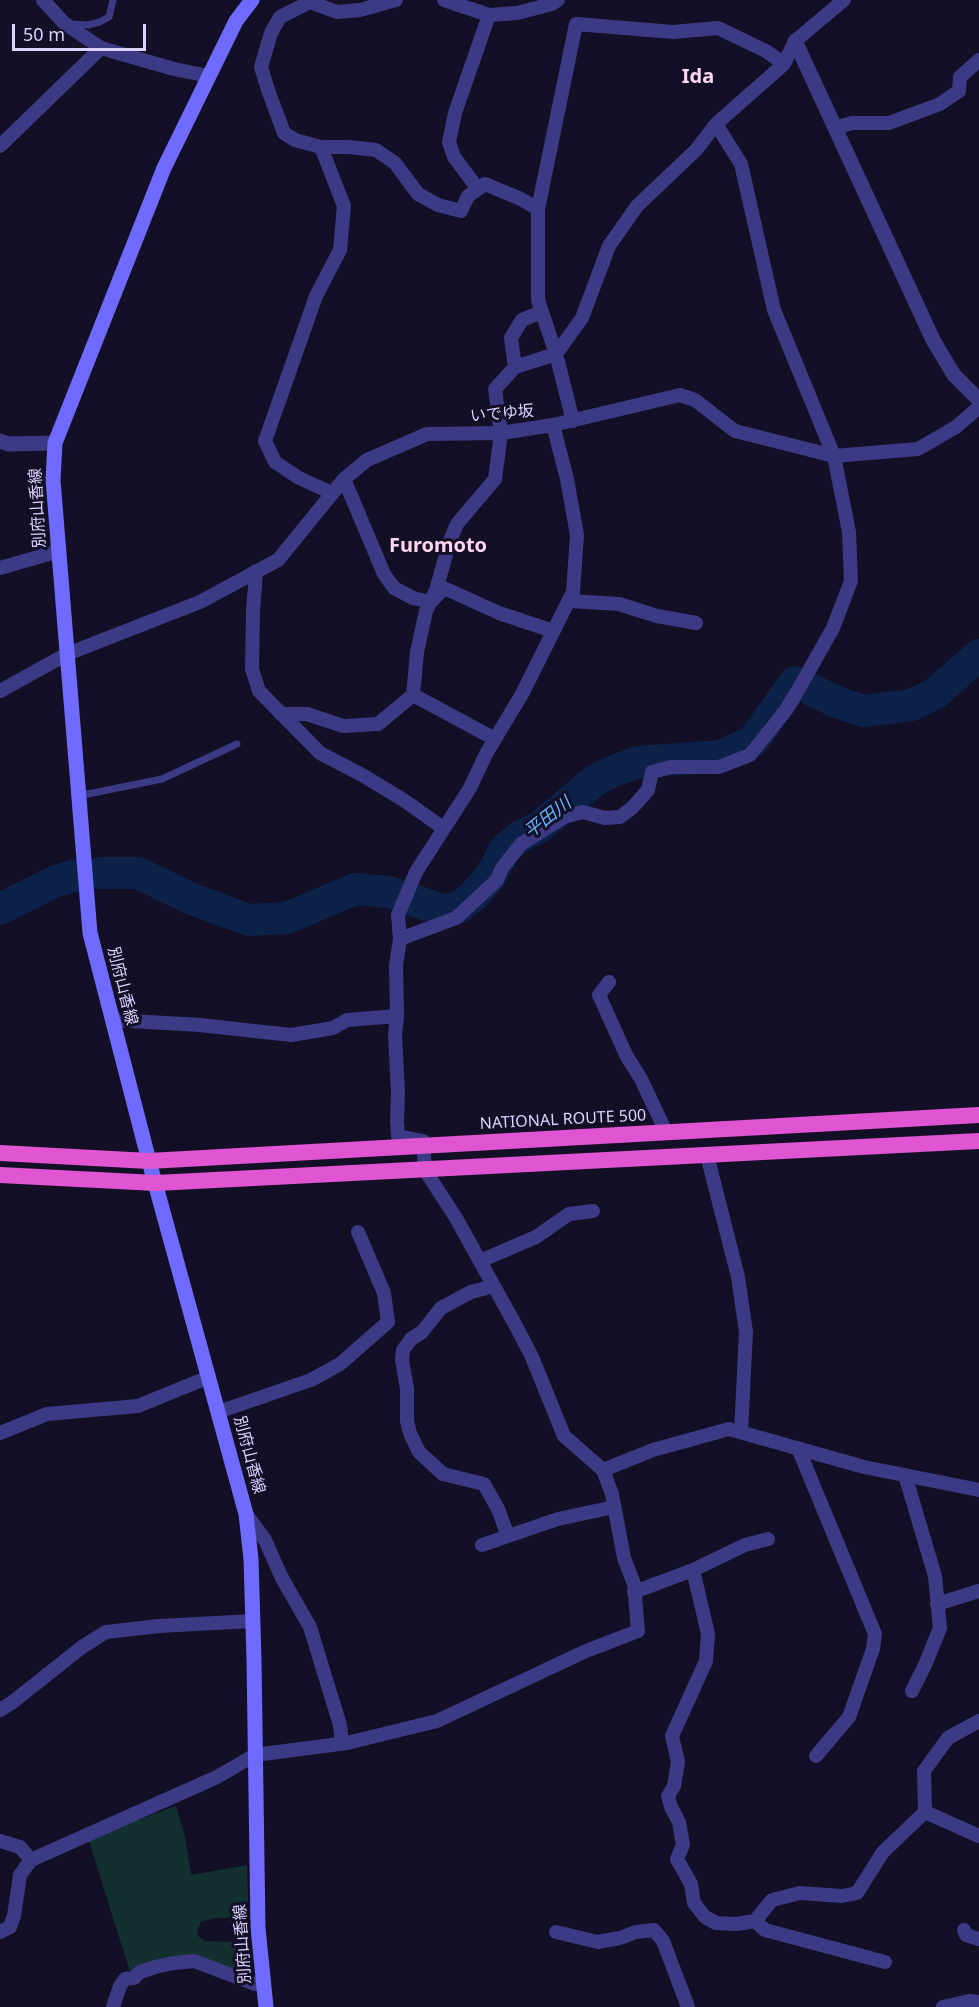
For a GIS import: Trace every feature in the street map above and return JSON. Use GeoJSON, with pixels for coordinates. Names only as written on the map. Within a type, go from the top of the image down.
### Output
{"type":"FeatureCollection","features":[{"type":"Feature","properties":{"kind":"highway","name":"NATIONAL ROUTE 500"},"geometry":{"type":"LineString","coordinates":[[0,1153],[150,1161],[979,1115]]}},
{"type":"Feature","properties":{"kind":"highway"},"geometry":{"type":"LineString","coordinates":[[0,1175],[156,1184],[979,1141]]}},
{"type":"Feature","properties":{"kind":"main road","name":"別府山香線"},"geometry":{"type":"LineString","coordinates":[[252,0],[236,21],[164,168],[55,442],[53,480],[90,933],[246,1514],[253,1621],[258,1928],[266,2007]]}},
{"type":"Feature","properties":{"kind":"street"},"geometry":{"type":"LineString","coordinates":[[43,0],[64,23],[101,48],[174,69],[208,76]]}},
{"type":"Feature","properties":{"kind":"street"},"geometry":{"type":"LineString","coordinates":[[290,0],[272,33],[261,68],[284,133],[295,140],[321,147],[376,150],[395,163],[418,194],[438,205],[461,211],[468,196],[485,184],[538,209]]}},
{"type":"Feature","properties":{"kind":"street"},"geometry":{"type":"LineString","coordinates":[[280,17],[310,2],[337,12],[360,10],[396,0]]}},
{"type":"Feature","properties":{"kind":"street"},"geometry":{"type":"LineString","coordinates":[[444,0],[489,15],[517,13],[552,4],[558,0]]}},
{"type":"Feature","properties":{"kind":"street"},"geometry":{"type":"LineString","coordinates":[[281,714],[307,714],[343,726],[378,724],[413,695],[417,652],[426,611],[436,590],[457,524],[495,479],[501,433],[495,389],[515,367],[556,354],[582,318],[609,246],[637,206],[696,150],[716,124],[784,64],[795,40],[844,0]]}},
{"type":"Feature","properties":{"kind":"street"},"geometry":{"type":"LineString","coordinates":[[478,189],[454,157],[449,142],[454,113],[489,15]]}},
{"type":"Feature","properties":{"kind":"street"},"geometry":{"type":"LineString","coordinates":[[573,421],[556,354],[538,300],[538,209],[576,24],[673,32],[718,28],[766,51],[784,64]]}},
{"type":"Feature","properties":{"kind":"street"},"geometry":{"type":"LineString","coordinates":[[795,40],[933,340],[954,375],[979,400]]}},
{"type":"Feature","properties":{"kind":"street"},"geometry":{"type":"LineString","coordinates":[[0,146],[101,48]]}},
{"type":"Feature","properties":{"kind":"street"},"geometry":{"type":"LineString","coordinates":[[836,128],[852,123],[889,123],[940,104],[959,91],[960,77],[979,60]]}},
{"type":"Feature","properties":{"kind":"street"},"geometry":{"type":"LineString","coordinates":[[400,939],[456,918],[497,880],[502,868],[520,844],[564,817],[583,812],[605,818],[620,817],[632,808],[648,790],[652,772],[671,767],[719,767],[750,755],[786,710],[833,628],[851,581],[849,532],[834,456],[774,310],[741,164],[716,124]]}},
{"type":"Feature","properties":{"kind":"street"},"geometry":{"type":"LineString","coordinates":[[321,147],[344,206],[340,250],[316,296],[265,441],[274,462],[299,478],[332,493]]}},
{"type":"Feature","properties":{"kind":"street"},"geometry":{"type":"LineString","coordinates":[[515,367],[511,338],[522,320],[541,312]]}},
{"type":"Feature","properties":{"kind":"street","name":"いでゆ坂"},"geometry":{"type":"LineString","coordinates":[[0,691],[67,654],[200,602],[278,560],[344,479],[367,460],[427,434],[501,433],[553,425],[680,395],[695,400],[735,431],[834,456],[918,449],[956,427],[979,407]]}},
{"type":"Feature","properties":{"kind":"street"},"geometry":{"type":"LineString","coordinates":[[0,1932],[10,1927],[14,1916],[20,1875],[31,1860],[217,1777],[255,1755],[342,1743],[437,1721],[586,1651],[638,1631],[634,1584],[624,1558],[612,1494],[603,1470],[564,1436],[531,1357],[494,1286],[456,1218],[425,1170],[423,1141],[398,1136],[395,1035],[396,965],[400,939],[398,915],[408,887],[470,788],[495,739],[522,694],[573,591],[577,535],[567,479],[553,425]]}},
{"type":"Feature","properties":{"kind":"street"},"geometry":{"type":"LineString","coordinates":[[0,441],[9,444],[55,442]]}},
{"type":"Feature","properties":{"kind":"street"},"geometry":{"type":"LineString","coordinates":[[344,479],[384,574],[394,588],[413,598],[430,602]]}},
{"type":"Feature","properties":{"kind":"street"},"geometry":{"type":"LineString","coordinates":[[0,568],[58,551]]}},
{"type":"Feature","properties":{"kind":"street"},"geometry":{"type":"LineString","coordinates":[[256,572],[252,669],[259,692],[320,753],[372,781],[443,828]]}},
{"type":"Feature","properties":{"kind":"street"},"geometry":{"type":"LineString","coordinates":[[430,602],[444,588],[499,613],[553,631]]}},
{"type":"Feature","properties":{"kind":"street"},"geometry":{"type":"LineString","coordinates":[[570,601],[619,604],[657,616],[696,623]]}},
{"type":"Feature","properties":{"kind":"street"},"geometry":{"type":"LineString","coordinates":[[413,695],[495,739]]}},
{"type":"Feature","properties":{"kind":"street"},"geometry":{"type":"LineString","coordinates":[[609,982],[599,995],[666,1132]]}},
{"type":"Feature","properties":{"kind":"street"},"geometry":{"type":"LineString","coordinates":[[113,1020],[200,1025],[291,1035],[333,1028],[347,1020],[397,1016]]}},
{"type":"Feature","properties":{"kind":"street"},"geometry":{"type":"LineString","coordinates":[[707,1155],[738,1277],[746,1332],[741,1432]]}},
{"type":"Feature","properties":{"kind":"street"},"geometry":{"type":"LineString","coordinates":[[480,1261],[536,1237],[569,1215],[593,1211]]}},
{"type":"Feature","properties":{"kind":"street"},"geometry":{"type":"LineString","coordinates":[[218,1413],[311,1380],[340,1364],[388,1322],[384,1293],[358,1232]]}},
{"type":"Feature","properties":{"kind":"street"},"geometry":{"type":"LineString","coordinates":[[494,1286],[471,1292],[441,1308],[422,1332],[411,1339],[403,1350],[402,1360],[407,1389],[407,1421],[419,1452],[442,1474],[484,1484],[498,1509],[508,1536]]}},
{"type":"Feature","properties":{"kind":"street"},"geometry":{"type":"LineString","coordinates":[[0,1433],[47,1414],[138,1406],[208,1377]]}},
{"type":"Feature","properties":{"kind":"street"},"geometry":{"type":"LineString","coordinates":[[603,1470],[653,1450],[729,1429],[864,1467],[979,1490]]}},
{"type":"Feature","properties":{"kind":"street"},"geometry":{"type":"LineString","coordinates":[[798,1448],[875,1634],[873,1649],[849,1717],[816,1756]]}},
{"type":"Feature","properties":{"kind":"street"},"geometry":{"type":"LineString","coordinates":[[905,1475],[935,1576],[940,1628],[912,1691]]}},
{"type":"Feature","properties":{"kind":"street"},"geometry":{"type":"LineString","coordinates":[[482,1545],[558,1519],[614,1507]]}},
{"type":"Feature","properties":{"kind":"street"},"geometry":{"type":"LineString","coordinates":[[246,1514],[265,1540],[282,1578],[310,1627],[340,1725],[342,1743]]}},
{"type":"Feature","properties":{"kind":"street"},"geometry":{"type":"LineString","coordinates":[[634,1592],[693,1570],[745,1545],[768,1539]]}},
{"type":"Feature","properties":{"kind":"street"},"geometry":{"type":"LineString","coordinates":[[693,1570],[708,1634],[706,1661],[672,1736],[678,1762],[674,1786],[668,1796],[679,1822],[683,1845],[677,1859],[691,1884],[694,1903],[705,1917],[716,1923],[737,1924],[755,1921],[772,1900],[790,1895],[800,1893],[842,1896],[856,1893],[883,1852],[925,1812],[924,1771],[948,1738],[979,1721]]}},
{"type":"Feature","properties":{"kind":"street"},"geometry":{"type":"LineString","coordinates":[[938,1604],[979,1590]]}},
{"type":"Feature","properties":{"kind":"street"},"geometry":{"type":"LineString","coordinates":[[0,1710],[82,1647],[106,1632],[159,1626],[253,1621]]}},
{"type":"Feature","properties":{"kind":"street"},"geometry":{"type":"LineString","coordinates":[[925,1812],[979,1836]]}},
{"type":"Feature","properties":{"kind":"street"},"geometry":{"type":"LineString","coordinates":[[0,1841],[20,1847],[31,1860]]}},
{"type":"Feature","properties":{"kind":"street"},"geometry":{"type":"LineString","coordinates":[[755,1921],[765,1930],[885,1962]]}},
{"type":"Feature","properties":{"kind":"street"},"geometry":{"type":"LineString","coordinates":[[555,1932],[598,1942],[636,1932],[654,1930],[663,1941],[688,2007]]}},
{"type":"Feature","properties":{"kind":"street"},"geometry":{"type":"LineString","coordinates":[[964,1930],[966,1935],[979,1939]]}},
{"type":"Feature","properties":{"kind":"street"},"geometry":{"type":"LineString","coordinates":[[113,2007],[120,1986],[125,1979],[134,1978],[140,1972],[155,1967],[174,1963],[194,1961],[255,1984],[264,1984]]}},
{"type":"Feature","properties":{"kind":"street"},"geometry":{"type":"LineString","coordinates":[[943,2007],[969,2001],[979,2002]]}},
{"type":"Feature","properties":{"kind":"lane"},"geometry":{"type":"LineString","coordinates":[[64,23],[88,25],[100,22],[109,17],[113,0]]}},
{"type":"Feature","properties":{"kind":"lane"},"geometry":{"type":"LineString","coordinates":[[78,796],[162,779],[237,744]]}},
{"type":"Feature","properties":{"kind":"green space"},"geometry":{"type":"Polygon","coordinates":[[[176,1806],[185,1836],[191,1875],[247,1865],[249,1926],[242,1931],[234,1930],[229,1918],[215,1918],[201,1922],[197,1930],[198,1936],[205,1941],[249,1945],[252,1980],[190,1956],[131,1975],[88,1838],[176,1806]]]}},
{"type":"Feature","properties":{"kind":"waterway","name":"平田川"},"geometry":{"type":"LineString","coordinates":[[101,873],[138,873],[192,899],[249,920],[287,918],[355,889],[389,892],[445,911],[459,907],[472,897],[490,877],[505,849],[521,836],[541,826],[593,782],[638,762],[721,756],[753,741],[795,682],[839,703],[864,711],[912,705],[936,693],[979,655]]}},
{"type":"Feature","properties":{"kind":"waterway"},"geometry":{"type":"LineString","coordinates":[[0,909],[56,881],[81,874]]}},
{"type":"Feature","properties":{"kind":"district","name":"Ida"},"geometry":{"type":"Point","coordinates":[698,77]}},
{"type":"Feature","properties":{"kind":"district","name":"Furomoto"},"geometry":{"type":"Point","coordinates":[438,546]}}]}
